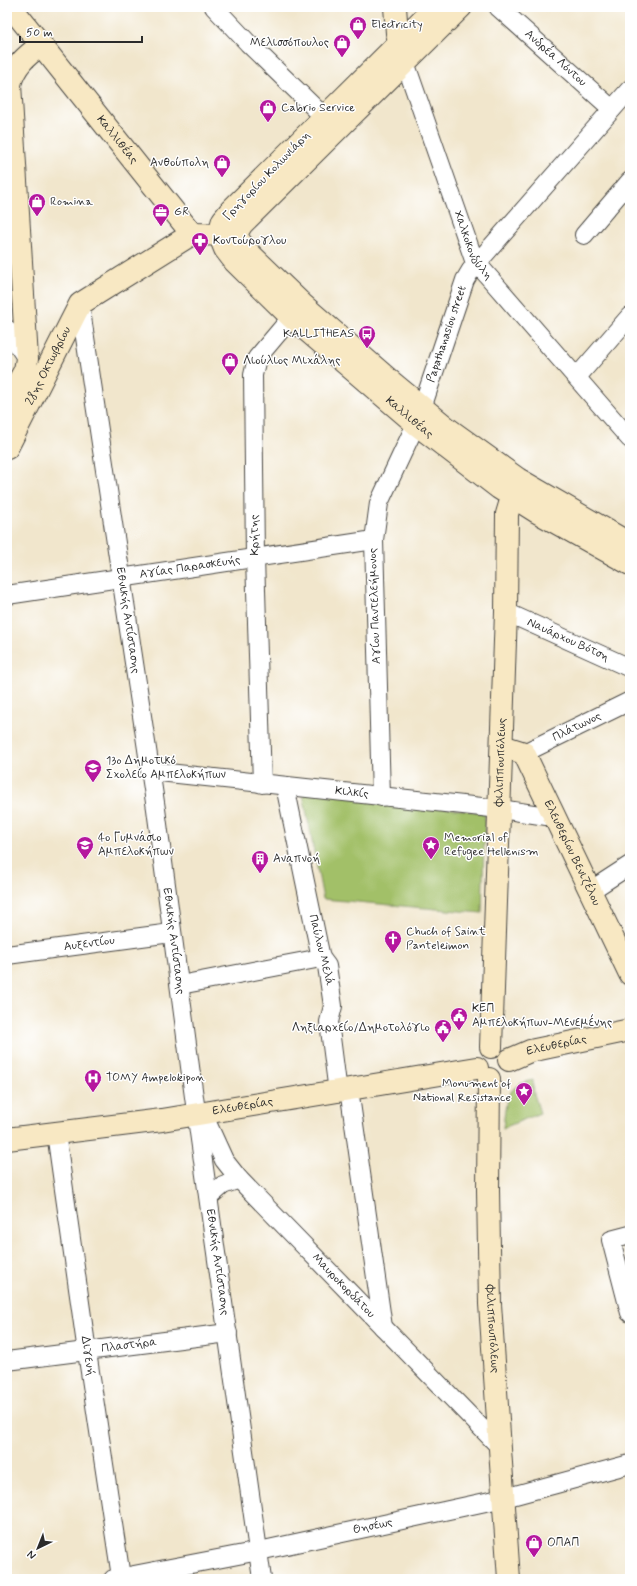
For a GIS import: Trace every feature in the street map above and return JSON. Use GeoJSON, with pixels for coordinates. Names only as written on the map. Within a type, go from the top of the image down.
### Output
{"type":"FeatureCollection","features":[{"type":"Feature","properties":{"kind":"main road","name":"Καλλιθέας"},"geometry":{"type":"LineString","coordinates":[[11,7],[192,234]]}},
{"type":"Feature","properties":{"kind":"main road","name":"Χαλκοκονδύλη"},"geometry":{"type":"LineString","coordinates":[[395,7],[396,25],[402,52]]}},
{"type":"Feature","properties":{"kind":"main road","name":"Γρηγορίου Κολωνιάρη"},"geometry":{"type":"LineString","coordinates":[[192,234],[228,235],[242,224],[402,52],[435,7]]}},
{"type":"Feature","properties":{"kind":"main road","name":"Γρηγορίου Κολωνιάρη"},"geometry":{"type":"LineString","coordinates":[[228,235],[221,223],[231,210],[324,118],[402,52],[461,7]]}},
{"type":"Feature","properties":{"kind":"main road"},"geometry":{"type":"LineString","coordinates":[[27,359],[9,92],[10,84],[16,68],[24,59],[41,45]]}},
{"type":"Feature","properties":{"kind":"main road"},"geometry":{"type":"LineString","coordinates":[[80,304],[192,234]]}},
{"type":"Feature","properties":{"kind":"main road","name":"Καλλιθέας"},"geometry":{"type":"LineString","coordinates":[[228,235],[222,243],[232,258],[297,310],[419,416],[457,456],[515,488],[630,544]]}},
{"type":"Feature","properties":{"kind":"main road","name":"28ης Οκτωβρίου"},"geometry":{"type":"LineString","coordinates":[[7,448],[80,304]]}},
{"type":"Feature","properties":{"kind":"main road","name":"28ης Οκτωβρίου"},"geometry":{"type":"LineString","coordinates":[[7,403],[25,370],[27,359]]}},
{"type":"Feature","properties":{"kind":"main road","name":"Καλλιθέας"},"geometry":{"type":"LineString","coordinates":[[515,488],[561,526],[630,564]]}},
{"type":"Feature","properties":{"kind":"main road","name":"Φιλιππουπόλεως"},"geometry":{"type":"LineString","coordinates":[[491,1047],[502,746],[507,514],[515,488]]}},
{"type":"Feature","properties":{"kind":"main road"},"geometry":{"type":"LineString","coordinates":[[502,746],[524,753]]}},
{"type":"Feature","properties":{"kind":"main road","name":"Ελευθερίου Βενιζέλου"},"geometry":{"type":"LineString","coordinates":[[524,753],[629,970]]}},
{"type":"Feature","properties":{"kind":"main road","name":"Ελευθερίας"},"geometry":{"type":"LineString","coordinates":[[509,1060],[530,1051],[630,1030]]}},
{"type":"Feature","properties":{"kind":"main road"},"geometry":{"type":"LineString","coordinates":[[491,1047],[504,1052],[509,1060],[508,1069],[502,1077],[494,1080],[483,1073],[476,1063],[479,1054],[491,1047]]}},
{"type":"Feature","properties":{"kind":"main road","name":"Φιλιππουπόλεως"},"geometry":{"type":"LineString","coordinates":[[483,1073],[488,1241],[499,1446],[509,1579]]}},
{"type":"Feature","properties":{"kind":"main road","name":"Ελευθερίας"},"geometry":{"type":"LineString","coordinates":[[7,1139],[200,1115],[344,1090],[483,1073]]}},
{"type":"Feature","properties":{"kind":"street"},"geometry":{"type":"LineString","coordinates":[[214,7],[324,118]]}},
{"type":"Feature","properties":{"kind":"street","name":"Ανδρέα Λόντου"},"geometry":{"type":"LineString","coordinates":[[498,7],[612,109]]}},
{"type":"Feature","properties":{"kind":"street","name":"Χαλκοκονδύλη"},"geometry":{"type":"LineString","coordinates":[[402,52],[477,264],[577,377],[630,440]]}},
{"type":"Feature","properties":{"kind":"street","name":"Papathanasiou street"},"geometry":{"type":"LineString","coordinates":[[419,416],[463,283],[477,264],[630,89]]}},
{"type":"Feature","properties":{"kind":"street"},"geometry":{"type":"LineString","coordinates":[[584,235],[630,181]]}},
{"type":"Feature","properties":{"kind":"street","name":"Εθνικής Αντίστασης"},"geometry":{"type":"LineString","coordinates":[[80,304],[150,771],[171,933],[200,1115],[209,1197],[262,1579]]}},
{"type":"Feature","properties":{"kind":"street","name":"Κρήτης"},"geometry":{"type":"LineString","coordinates":[[262,784],[255,558],[253,369],[257,358],[297,310]]}},
{"type":"Feature","properties":{"kind":"street"},"geometry":{"type":"LineString","coordinates":[[577,377],[630,316]]}},
{"type":"Feature","properties":{"kind":"street"},"geometry":{"type":"LineString","coordinates":[[7,329],[27,359]]}},
{"type":"Feature","properties":{"kind":"street","name":"Αγίου Παντελεήμονος"},"geometry":{"type":"LineString","coordinates":[[381,796],[374,540],[379,503],[419,416]]}},
{"type":"Feature","properties":{"kind":"street","name":"Αγίας Παρασκευής"},"geometry":{"type":"LineString","coordinates":[[7,595],[374,540]]}},
{"type":"Feature","properties":{"kind":"street","name":"Ναυάρχου Βότση"},"geometry":{"type":"LineString","coordinates":[[506,612],[630,668]]}},
{"type":"Feature","properties":{"kind":"street","name":"Πλάτωνος"},"geometry":{"type":"LineString","coordinates":[[524,753],[630,701]]}},
{"type":"Feature","properties":{"kind":"street","name":"Κιλκίς"},"geometry":{"type":"LineString","coordinates":[[150,771],[500,809],[554,817]]}},
{"type":"Feature","properties":{"kind":"street","name":"Παύλου Μελά"},"geometry":{"type":"LineString","coordinates":[[285,786],[321,958],[327,966],[334,1006],[329,1022],[344,1090],[383,1327]]}},
{"type":"Feature","properties":{"kind":"street"},"geometry":{"type":"LineString","coordinates":[[590,891],[630,865]]}},
{"type":"Feature","properties":{"kind":"street","name":"Αυξεντίου"},"geometry":{"type":"LineString","coordinates":[[7,955],[171,933]]}},
{"type":"Feature","properties":{"kind":"street"},"geometry":{"type":"LineString","coordinates":[[180,985],[321,958]]}},
{"type":"Feature","properties":{"kind":"street","name":"Μαυροκορδάτου"},"geometry":{"type":"LineString","coordinates":[[200,1115],[224,1160],[238,1179],[499,1446]]}},
{"type":"Feature","properties":{"kind":"street","name":"Διγενή"},"geometry":{"type":"LineString","coordinates":[[56,1133],[117,1578]]}},
{"type":"Feature","properties":{"kind":"street"},"geometry":{"type":"LineString","coordinates":[[209,1197],[223,1185],[238,1179]]}},
{"type":"Feature","properties":{"kind":"street"},"geometry":{"type":"LineString","coordinates":[[630,1235],[611,1240],[630,1313]]}},
{"type":"Feature","properties":{"kind":"street","name":"Πλαστήρα"},"geometry":{"type":"LineString","coordinates":[[7,1361],[228,1333]]}},
{"type":"Feature","properties":{"kind":"street","name":"Θησέως"},"geometry":{"type":"LineString","coordinates":[[117,1578],[259,1550],[504,1498],[630,1464]]}},
{"type":"Feature","properties":{"kind":"green space"},"geometry":{"type":"Polygon","coordinates":[[[302,789],[485,813],[482,913],[323,899],[302,789]]]}},
{"type":"Feature","properties":{"kind":"green space"},"geometry":{"type":"Polygon","coordinates":[[[533,1080],[534,1094],[540,1113],[503,1128],[508,1097],[516,1086],[533,1080]]]}},
{"type":"Feature","properties":{"kind":"place","name":"Electricity"},"geometry":{"type":"Point","coordinates":[358,40]}},
{"type":"Feature","properties":{"kind":"place","name":"Μελισσόπουλος"},"geometry":{"type":"Point","coordinates":[342,58]}},
{"type":"Feature","properties":{"kind":"place","name":"Cabrio Service"},"geometry":{"type":"Point","coordinates":[268,123]}},
{"type":"Feature","properties":{"kind":"place","name":"Ανθούπολη"},"geometry":{"type":"Point","coordinates":[222,178]}},
{"type":"Feature","properties":{"kind":"place","name":"Romina"},"geometry":{"type":"Point","coordinates":[37,217]}},
{"type":"Feature","properties":{"kind":"place","name":"GR"},"geometry":{"type":"Point","coordinates":[161,227]}},
{"type":"Feature","properties":{"kind":"place","name":"Κοντούρογλου"},"geometry":{"type":"Point","coordinates":[200,256]}},
{"type":"Feature","properties":{"kind":"place","name":"KALLITHEAS"},"geometry":{"type":"Point","coordinates":[367,349]}},
{"type":"Feature","properties":{"kind":"place","name":"Λιούλιος Μιχάλης"},"geometry":{"type":"Point","coordinates":[230,376]}},
{"type":"Feature","properties":{"kind":"place","name":"13o Δημοτικό Σχολείο Αμπελοκήπων"},"geometry":{"type":"Point","coordinates":[93,783]}},
{"type":"Feature","properties":{"kind":"place","name":"4ο Γυμνάσιο Αμπελοκήπων"},"geometry":{"type":"Point","coordinates":[85,860]}},
{"type":"Feature","properties":{"kind":"place","name":"Memorial of Refugee Hellenism"},"geometry":{"type":"Point","coordinates":[431,860]}},
{"type":"Feature","properties":{"kind":"place","name":"Αναπνοή"},"geometry":{"type":"Point","coordinates":[260,874]}},
{"type":"Feature","properties":{"kind":"place","name":"Chuch of Saint Panteleimon"},"geometry":{"type":"Point","coordinates":[393,954]}},
{"type":"Feature","properties":{"kind":"place","name":"ΚΕΠ Αμπελοκήπων-Μενεμένης"},"geometry":{"type":"Point","coordinates":[459,1031]}},
{"type":"Feature","properties":{"kind":"place","name":"Ληξιαρχείο/Δημοτολόγιο"},"geometry":{"type":"Point","coordinates":[443,1043]}},
{"type":"Feature","properties":{"kind":"place","name":"TOMY Ampelokipon"},"geometry":{"type":"Point","coordinates":[93,1093]}},
{"type":"Feature","properties":{"kind":"place","name":"Monument of National Resistance"},"geometry":{"type":"Point","coordinates":[524,1106]}},
{"type":"Feature","properties":{"kind":"place","name":"ΟΠΑΠ"},"geometry":{"type":"Point","coordinates":[534,1558]}}]}
